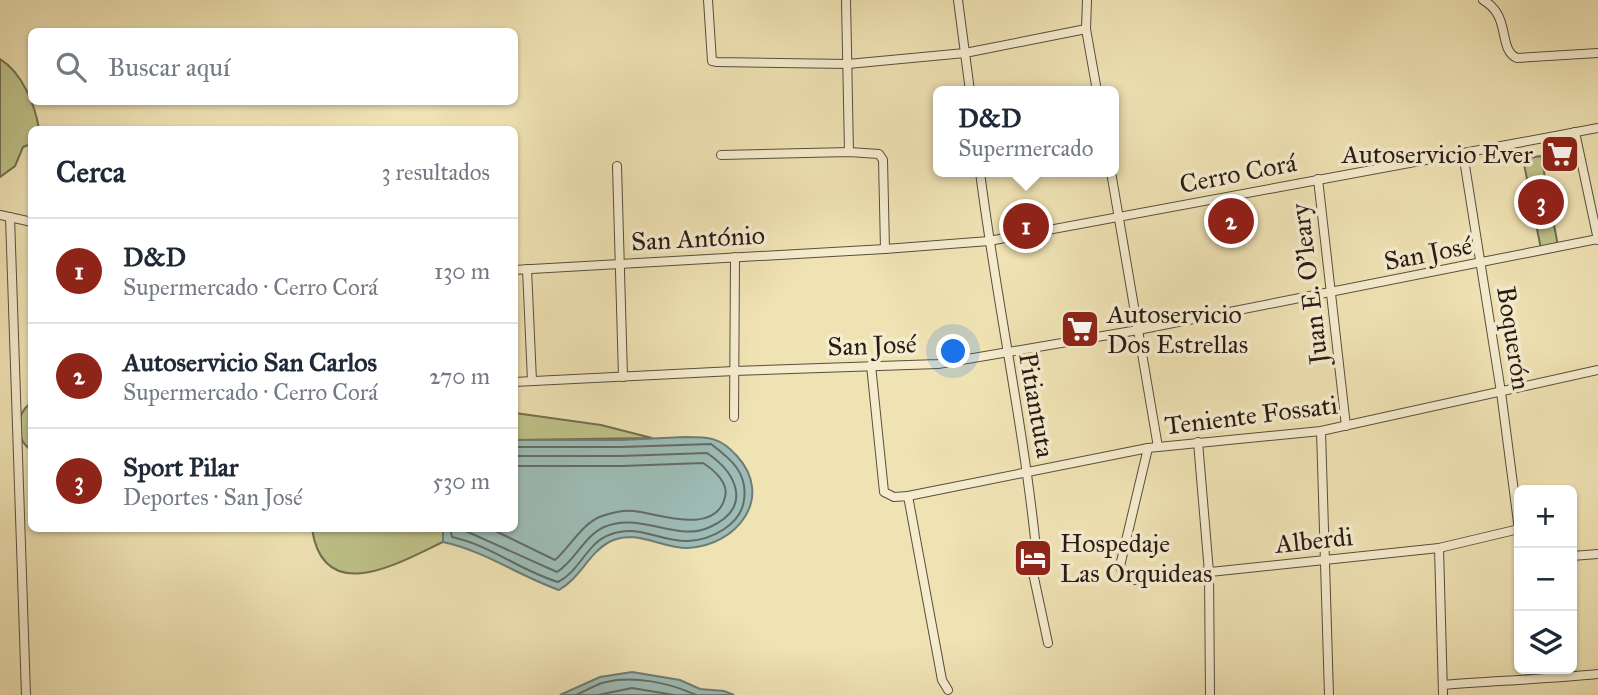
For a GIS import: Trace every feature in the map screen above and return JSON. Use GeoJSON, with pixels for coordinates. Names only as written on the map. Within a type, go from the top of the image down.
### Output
{"type":"FeatureCollection","features":[{"type":"Feature","properties":{"kind":"street"},"geometry":{"type":"LineString","coordinates":[[708,0],[712,61],[848,64],[965,52],[1086,29]]}},
{"type":"Feature","properties":{"kind":"street"},"geometry":{"type":"LineString","coordinates":[[846,0],[849,152]]}},
{"type":"Feature","properties":{"kind":"street"},"geometry":{"type":"LineString","coordinates":[[958,0],[969,86]]}},
{"type":"Feature","properties":{"kind":"street"},"geometry":{"type":"LineString","coordinates":[[1087,0],[1086,29],[1096,86]]}},
{"type":"Feature","properties":{"kind":"street"},"geometry":{"type":"LineString","coordinates":[[1483,0],[1497,11],[1503,23],[1507,47],[1517,58],[1598,53]]}},
{"type":"Feature","properties":{"kind":"street","name":"Cerro Corá"},"geometry":{"type":"LineString","coordinates":[[884,250],[989,242],[1598,128]]}},
{"type":"Feature","properties":{"kind":"street"},"geometry":{"type":"LineString","coordinates":[[1575,132],[1598,239]]}},
{"type":"Feature","properties":{"kind":"street"},"geometry":{"type":"LineString","coordinates":[[720,155],[849,152],[879,154],[883,160],[884,250]]}},
{"type":"Feature","properties":{"kind":"street","name":"Boquerón"},"geometry":{"type":"LineString","coordinates":[[1463,153],[1502,392],[1514,489]]}},
{"type":"Feature","properties":{"kind":"street"},"geometry":{"type":"LineString","coordinates":[[617,166],[623,377]]}},
{"type":"Feature","properties":{"kind":"street","name":"Pitiantuta"},"geometry":{"type":"LineString","coordinates":[[981,177],[1028,471],[1036,548],[1030,559],[1048,643]]}},
{"type":"Feature","properties":{"kind":"street"},"geometry":{"type":"LineString","coordinates":[[1112,177],[1158,447]]}},
{"type":"Feature","properties":{"kind":"street","name":"Juan E. O'leary"},"geometry":{"type":"LineString","coordinates":[[1318,179],[1346,426]]}},
{"type":"Feature","properties":{"kind":"street"},"geometry":{"type":"LineString","coordinates":[[0,215],[28,221]]}},
{"type":"Feature","properties":{"kind":"street"},"geometry":{"type":"LineString","coordinates":[[10,217],[26,695]]}},
{"type":"Feature","properties":{"kind":"street","name":"San José"},"geometry":{"type":"LineString","coordinates":[[518,382],[734,370],[938,364],[1138,330],[1598,239]]}},
{"type":"Feature","properties":{"kind":"street","name":"San António"},"geometry":{"type":"LineString","coordinates":[[518,270],[884,250]]}},
{"type":"Feature","properties":{"kind":"street"},"geometry":{"type":"LineString","coordinates":[[734,417],[735,257]]}},
{"type":"Feature","properties":{"kind":"street"},"geometry":{"type":"LineString","coordinates":[[527,269],[532,381]]}},
{"type":"Feature","properties":{"kind":"street"},"geometry":{"type":"LineString","coordinates":[[871,365],[884,492],[894,497],[908,496],[942,680],[948,690]]}},
{"type":"Feature","properties":{"kind":"street","name":"Teniente Fossati"},"geometry":{"type":"LineString","coordinates":[[908,496],[1148,448],[1321,431],[1598,370]]}},
{"type":"Feature","properties":{"kind":"street"},"geometry":{"type":"LineString","coordinates":[[1321,431],[1329,695]]}},
{"type":"Feature","properties":{"kind":"street"},"geometry":{"type":"LineString","coordinates":[[1198,442],[1209,572],[1210,695]]}},
{"type":"Feature","properties":{"kind":"street","name":"Alberdi"},"geometry":{"type":"LineString","coordinates":[[1148,448],[1120,566],[1124,576],[1134,580],[1439,548],[1514,531]]}},
{"type":"Feature","properties":{"kind":"street"},"geometry":{"type":"LineString","coordinates":[[1439,548],[1443,690],[1526,674]]}},
{"type":"Feature","properties":{"kind":"street"},"geometry":{"type":"LineString","coordinates":[[1577,556],[1598,554]]}},
{"type":"Feature","properties":{"kind":"street"},"geometry":{"type":"LineString","coordinates":[[1534,674],[1547,679],[1598,674]]}},
{"type":"Feature","properties":{"kind":"green space"},"geometry":{"type":"Polygon","coordinates":[[[0,59],[21,81],[38,126],[28,126],[28,145],[23,147],[15,166],[0,177],[0,59]]]}},
{"type":"Feature","properties":{"kind":"green space"},"geometry":{"type":"Polygon","coordinates":[[[1541,156],[1558,246],[1541,249],[1523,159],[1541,156]]]}},
{"type":"Feature","properties":{"kind":"green space"},"geometry":{"type":"Polygon","coordinates":[[[28,406],[28,447],[22,440],[19,426],[28,406]]]}},
{"type":"Feature","properties":{"kind":"green space"},"geometry":{"type":"Polygon","coordinates":[[[518,413],[601,425],[652,438],[518,440],[518,413]]]}},
{"type":"Feature","properties":{"kind":"green space"},"geometry":{"type":"Polygon","coordinates":[[[313,532],[443,532],[443,542],[406,560],[366,573],[347,573],[331,567],[319,553],[313,532]]]}},
{"type":"Feature","properties":{"kind":"water"},"geometry":{"type":"Polygon","coordinates":[[[685,437],[708,438],[719,442],[737,456],[748,472],[752,488],[751,503],[745,517],[721,539],[688,548],[639,538],[619,538],[596,552],[573,579],[559,590],[488,557],[443,542],[443,532],[518,532],[518,440],[685,437]]]}},
{"type":"Feature","properties":{"kind":"water"},"geometry":{"type":"Polygon","coordinates":[[[632,672],[680,680],[700,689],[724,691],[734,695],[560,695],[600,677],[632,672]]]}},
{"type":"Feature","properties":{"kind":"place","name":"Autoservicio Ever"},"geometry":{"type":"Point","coordinates":[1560,154]}},
{"type":"Feature","properties":{"kind":"place","name":"Sport Pilar"},"geometry":{"type":"Point","coordinates":[1541,202]}},
{"type":"Feature","properties":{"kind":"place","name":"Autoservicio San Carlos"},"geometry":{"type":"Point","coordinates":[1231,221]}},
{"type":"Feature","properties":{"kind":"place","name":"D&D"},"geometry":{"type":"Point","coordinates":[1026,226]}},
{"type":"Feature","properties":{"kind":"place","name":"Autoservicio Dos Estrellas"},"geometry":{"type":"Point","coordinates":[1080,329]}},
{"type":"Feature","properties":{"kind":"place","name":"Hospedaje Las Orquideas"},"geometry":{"type":"Point","coordinates":[1033,558]}}]}
